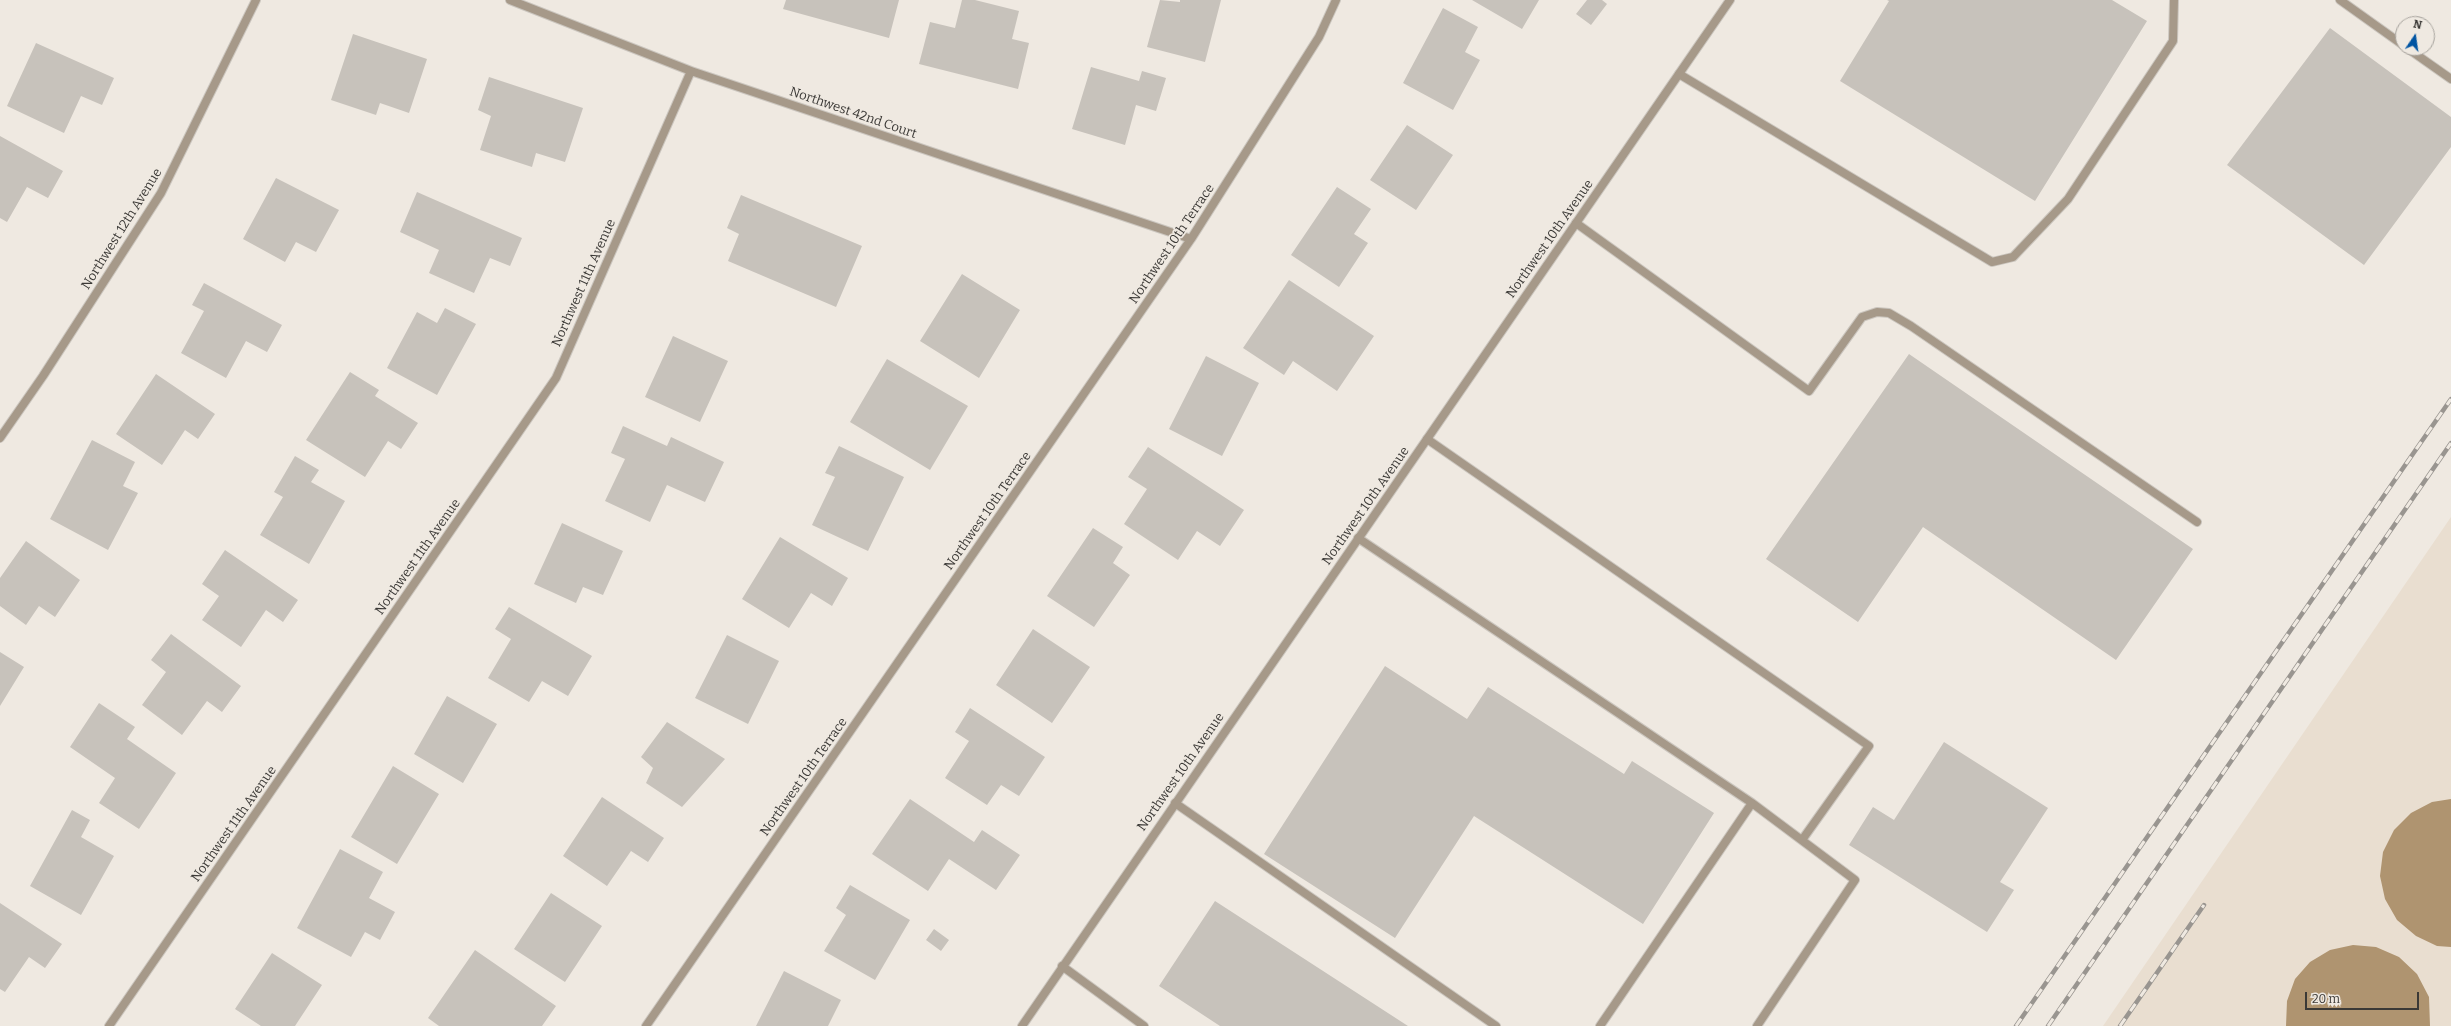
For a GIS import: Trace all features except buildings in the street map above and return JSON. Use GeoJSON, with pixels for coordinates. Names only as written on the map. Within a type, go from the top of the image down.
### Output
{"type":"FeatureCollection","features":[{"type":"Feature","properties":{"kind":"street","name":"Northwest 12th Avenue"},"geometry":{"type":"LineString","coordinates":[[0,438],[43,376],[161,193],[256,0]]}},
{"type":"Feature","properties":{"kind":"street","name":"Northwest 42nd Court"},"geometry":{"type":"LineString","coordinates":[[510,0],[691,71],[1191,240]]}},
{"type":"Feature","properties":{"kind":"street","name":"Northwest 10th Terrace"},"geometry":{"type":"LineString","coordinates":[[646,1026],[1191,240],[1319,37],[1336,0]]}},
{"type":"Feature","properties":{"kind":"street","name":"Northwest 10th Avenue"},"geometry":{"type":"LineString","coordinates":[[1022,1026],[1730,0]]}},
{"type":"Feature","properties":{"kind":"street"},"geometry":{"type":"LineString","coordinates":[[1679,74],[1992,262],[2013,257],[2068,199],[2173,42],[2174,0]]}},
{"type":"Feature","properties":{"kind":"street"},"geometry":{"type":"LineString","coordinates":[[2340,0],[2395,39]]}},
{"type":"Feature","properties":{"kind":"street"},"geometry":{"type":"LineString","coordinates":[[2418,56],[2451,79]]}},
{"type":"Feature","properties":{"kind":"street","name":"Northwest 11th Avenue"},"geometry":{"type":"LineString","coordinates":[[109,1026],[556,378],[691,71]]}},
{"type":"Feature","properties":{"kind":"street"},"geometry":{"type":"LineString","coordinates":[[1576,223],[1809,391],[1862,317],[1877,312],[1889,313],[1911,326],[2197,522]]}},
{"type":"Feature","properties":{"kind":"street"},"geometry":{"type":"LineString","coordinates":[[1427,439],[1869,746],[1802,840]]}},
{"type":"Feature","properties":{"kind":"street"},"geometry":{"type":"LineString","coordinates":[[1358,538],[1752,803],[1855,880],[1757,1026]]}},
{"type":"Feature","properties":{"kind":"street"},"geometry":{"type":"LineString","coordinates":[[1175,803],[1496,1026]]}},
{"type":"Feature","properties":{"kind":"street"},"geometry":{"type":"LineString","coordinates":[[1600,1026],[1752,803]]}},
{"type":"Feature","properties":{"kind":"street"},"geometry":{"type":"LineString","coordinates":[[1062,966],[1144,1026]]}},
{"type":"Feature","properties":{"kind":"shaded area"},"geometry":{"type":"Polygon","coordinates":[[[2451,517],[2451,1026],[2103,1026],[2451,517]]]}},
{"type":"Feature","properties":{"kind":"shaded area"},"geometry":{"type":"Polygon","coordinates":[[[2451,799],[2451,947],[2437,946],[2416,936],[2397,920],[2385,899],[2380,876],[2383,852],[2394,830],[2411,813],[2432,802],[2451,799]]]}},
{"type":"Feature","properties":{"kind":"shaded area"},"geometry":{"type":"Polygon","coordinates":[[[2353,945],[2376,947],[2399,957],[2417,974],[2429,997],[2430,1026],[2286,1026],[2287,1001],[2295,979],[2310,962],[2330,950],[2353,945]]]}},
{"type":"Feature","properties":{"kind":"railway"},"geometry":{"type":"LineString","coordinates":[[2016,1026],[2451,399]]}},
{"type":"Feature","properties":{"kind":"railway"},"geometry":{"type":"LineString","coordinates":[[2048,1026],[2451,443]]}},
{"type":"Feature","properties":{"kind":"railway"},"geometry":{"type":"LineString","coordinates":[[2120,1026],[2204,905]]}}]}
